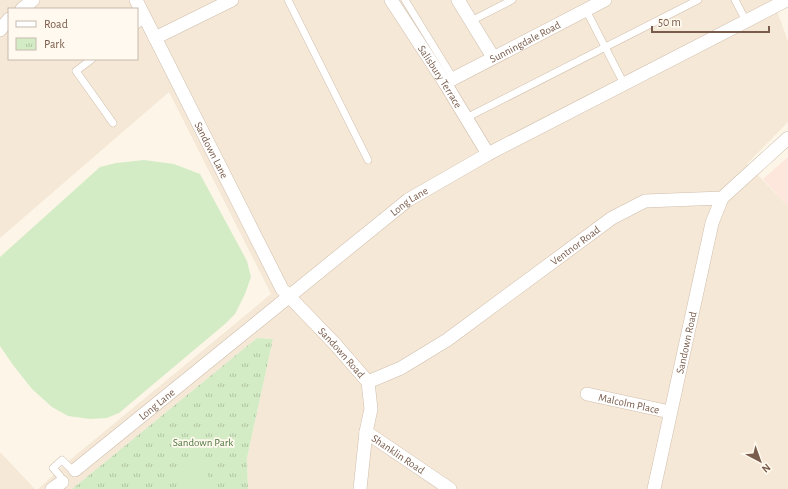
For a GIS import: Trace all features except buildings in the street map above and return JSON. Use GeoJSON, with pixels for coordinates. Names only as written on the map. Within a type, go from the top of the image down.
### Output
{"type":"FeatureCollection","features":[{"type":"Feature","properties":{"kind":"street"},"geometry":{"type":"LineString","coordinates":[[23,8],[33,0]]}},
{"type":"Feature","properties":{"kind":"street"},"geometry":{"type":"LineString","coordinates":[[155,38],[232,0]]}},
{"type":"Feature","properties":{"kind":"street","name":"Salisbury Terrace"},"geometry":{"type":"LineString","coordinates":[[390,0],[449,80],[466,118],[488,154]]}},
{"type":"Feature","properties":{"kind":"street"},"geometry":{"type":"LineString","coordinates":[[458,0],[494,57]]}},
{"type":"Feature","properties":{"kind":"street","name":"Long Lane"},"geometry":{"type":"LineString","coordinates":[[76,470],[408,200],[488,154],[787,0]]}},
{"type":"Feature","properties":{"kind":"street","name":"Sunningdale Road"},"geometry":{"type":"LineString","coordinates":[[449,80],[586,10],[600,1]]}},
{"type":"Feature","properties":{"kind":"street","name":"Sandown Lane"},"geometry":{"type":"LineString","coordinates":[[138,9],[141,22],[155,38],[282,289],[290,296]]}},
{"type":"Feature","properties":{"kind":"street"},"geometry":{"type":"LineString","coordinates":[[0,30],[8,20]]}},
{"type":"Feature","properties":{"kind":"street"},"geometry":{"type":"LineString","coordinates":[[722,198],[788,138]]}},
{"type":"Feature","properties":{"kind":"street","name":"Sandown Road"},"geometry":{"type":"LineString","coordinates":[[654,489],[712,222],[722,198]]}},
{"type":"Feature","properties":{"kind":"street","name":"Ventnor Road"},"geometry":{"type":"LineString","coordinates":[[368,382],[401,368],[447,340],[612,218],[645,201],[722,198]]}},
{"type":"Feature","properties":{"kind":"street","name":"Sandown Road"},"geometry":{"type":"LineString","coordinates":[[290,296],[336,344],[368,382],[371,409],[366,432],[360,489]]}},
{"type":"Feature","properties":{"kind":"street","name":"Malcolm Place"},"geometry":{"type":"LineString","coordinates":[[588,394],[670,412]]}},
{"type":"Feature","properties":{"kind":"street","name":"Shanklin Road"},"geometry":{"type":"LineString","coordinates":[[366,432],[450,489]]}},
{"type":"Feature","properties":{"kind":"lane"},"geometry":{"type":"LineString","coordinates":[[288,0],[368,160]]}},
{"type":"Feature","properties":{"kind":"lane"},"geometry":{"type":"LineString","coordinates":[[405,0],[449,80]]}},
{"type":"Feature","properties":{"kind":"lane"},"geometry":{"type":"LineString","coordinates":[[471,21],[512,0]]}},
{"type":"Feature","properties":{"kind":"lane"},"geometry":{"type":"LineString","coordinates":[[466,118],[698,0]]}},
{"type":"Feature","properties":{"kind":"lane"},"geometry":{"type":"LineString","coordinates":[[735,0],[746,21]]}},
{"type":"Feature","properties":{"kind":"lane"},"geometry":{"type":"LineString","coordinates":[[586,10],[624,84]]}},
{"type":"Feature","properties":{"kind":"lane"},"geometry":{"type":"LineString","coordinates":[[91,60],[76,71],[113,123]]}},
{"type":"Feature","properties":{"kind":"lane"},"geometry":{"type":"LineString","coordinates":[[57,485],[60,476],[53,468],[62,460],[70,468],[76,470]]}},
{"type":"Feature","properties":{"kind":"shaded area"},"geometry":{"type":"Polygon","coordinates":[[[0,0],[773,0],[788,41],[788,122],[747,164],[788,206],[788,489],[248,489],[247,458],[273,339],[257,338],[72,489],[38,489],[71,459],[271,294],[169,92],[0,238],[0,0]]]}},
{"type":"Feature","properties":{"kind":"shaded area"},"geometry":{"type":"Polygon","coordinates":[[[788,157],[788,206],[763,179],[788,157]]]}},
{"type":"Feature","properties":{"kind":"shaded area"},"geometry":{"type":"Polygon","coordinates":[[[0,452],[35,489],[0,489],[0,452]]]}},
{"type":"Feature","properties":{"kind":"green space"},"geometry":{"type":"Polygon","coordinates":[[[144,160],[174,164],[200,174],[247,261],[251,277],[245,294],[235,314],[119,413],[107,418],[90,419],[68,416],[52,407],[32,389],[0,346],[0,257],[100,167],[116,163],[144,160]]]}},
{"type":"Feature","properties":{"kind":"green space","name":"Sandown Park"},"geometry":{"type":"Polygon","coordinates":[[[257,338],[273,339],[247,458],[248,489],[72,489],[257,338]]]}},
{"type":"Feature","properties":{"kind":"green space"},"geometry":{"type":"Polygon","coordinates":[[[207,458],[209,489],[181,489],[180,459],[207,458]]]}}]}
